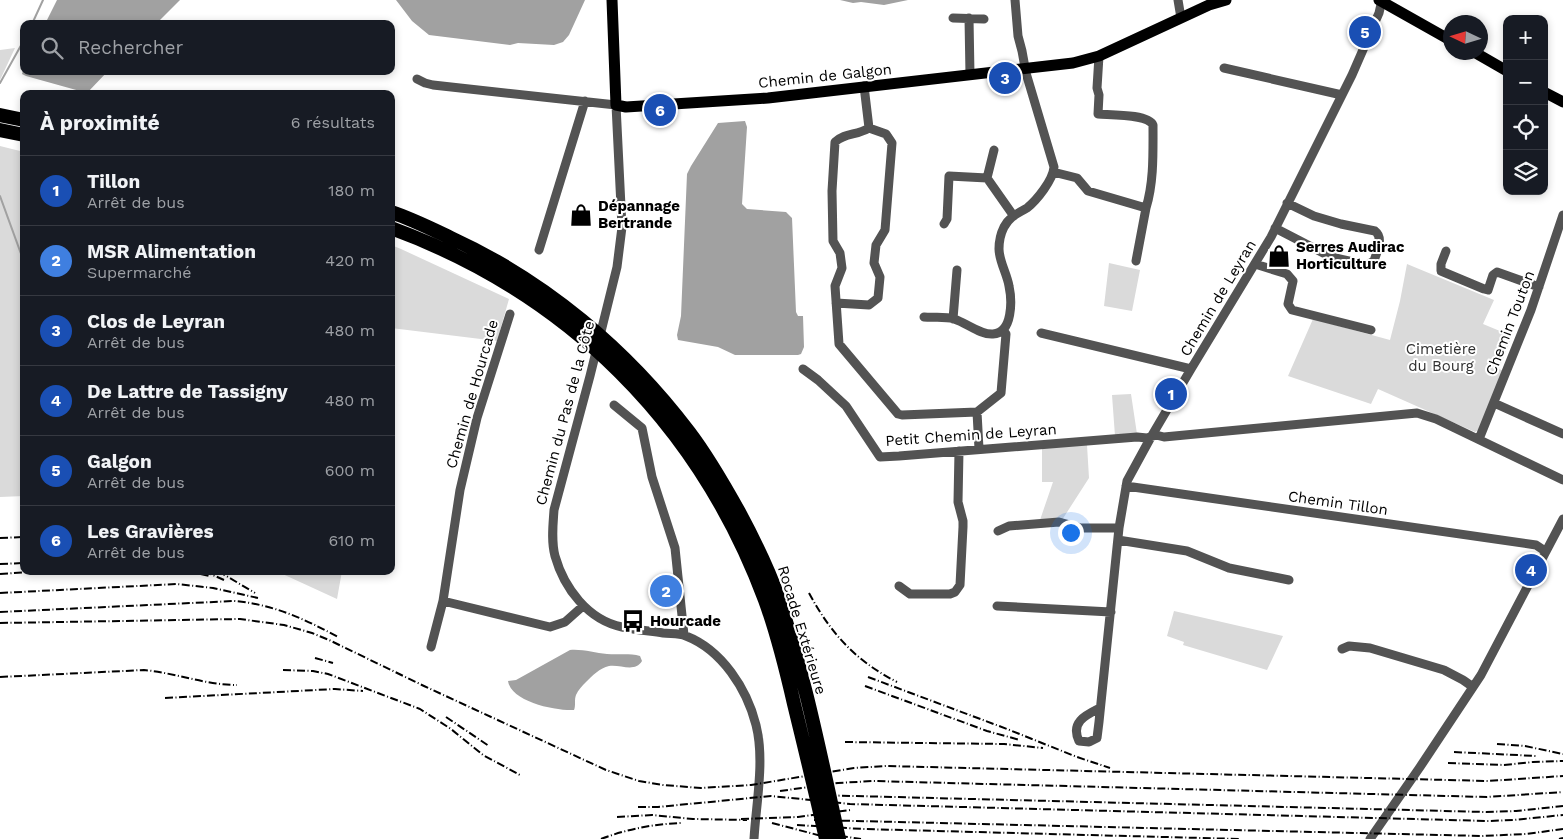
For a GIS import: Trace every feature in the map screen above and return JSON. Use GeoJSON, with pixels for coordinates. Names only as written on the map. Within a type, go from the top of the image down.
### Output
{"type":"FeatureCollection","features":[{"type":"Feature","properties":{"kind":"highway"},"geometry":{"type":"LineString","coordinates":[[0,115],[20,119]]}},
{"type":"Feature","properties":{"kind":"highway"},"geometry":{"type":"LineString","coordinates":[[0,130],[20,134]]}},
{"type":"Feature","properties":{"kind":"highway","name":"Rocade Extérieure"},"geometry":{"type":"LineString","coordinates":[[395,214],[474,248],[558,300],[618,352],[649,384],[690,433],[724,485],[757,545],[778,598],[799,669],[810,739],[839,839]]}},
{"type":"Feature","properties":{"kind":"highway"},"geometry":{"type":"LineString","coordinates":[[395,230],[468,261],[523,293],[553,314],[589,343],[640,392],[678,440],[713,491],[745,551],[766,602],[786,671],[810,739],[826,839]]}},
{"type":"Feature","properties":{"kind":"main road","name":"Chemin du Pas de la Côte"},"geometry":{"type":"LineString","coordinates":[[612,0],[616,105]]}},
{"type":"Feature","properties":{"kind":"main road","name":"Chemin de Galgon"},"geometry":{"type":"LineString","coordinates":[[616,105],[626,107],[768,98],[1073,63],[1099,56],[1209,5],[1226,0]]}},
{"type":"Feature","properties":{"kind":"main road"},"geometry":{"type":"LineString","coordinates":[[1381,0],[1443,36]]}},
{"type":"Feature","properties":{"kind":"main road"},"geometry":{"type":"LineString","coordinates":[[1488,60],[1503,69]]}},
{"type":"Feature","properties":{"kind":"main road"},"geometry":{"type":"LineString","coordinates":[[1548,94],[1563,102]]}},
{"type":"Feature","properties":{"kind":"street"},"geometry":{"type":"LineString","coordinates":[[924,317],[953,319],[987,334],[998,333],[1003,330],[1008,320],[1010,288],[999,249],[1001,236],[1013,215],[1027,208],[1032,203],[1051,178],[1053,172],[1054,167],[1025,68],[1018,36],[1015,0]]}},
{"type":"Feature","properties":{"kind":"street"},"geometry":{"type":"LineString","coordinates":[[1178,0],[1181,18]]}},
{"type":"Feature","properties":{"kind":"street","name":"Chemin de Leyran"},"geometry":{"type":"LineString","coordinates":[[1100,708],[1119,528],[1128,479],[1275,228],[1342,95],[1379,13],[1381,0]]}},
{"type":"Feature","properties":{"kind":"street"},"geometry":{"type":"LineString","coordinates":[[953,18],[984,19]]}},
{"type":"Feature","properties":{"kind":"street"},"geometry":{"type":"LineString","coordinates":[[969,18],[970,75]]}},
{"type":"Feature","properties":{"kind":"street"},"geometry":{"type":"LineString","coordinates":[[1099,56],[1098,114],[1131,116],[1149,120],[1153,126],[1149,197],[1136,261]]}},
{"type":"Feature","properties":{"kind":"street"},"geometry":{"type":"LineString","coordinates":[[1224,68],[1342,95]]}},
{"type":"Feature","properties":{"kind":"street","name":"Chemin de Galgon"},"geometry":{"type":"LineString","coordinates":[[417,79],[425,83],[616,105]]}},
{"type":"Feature","properties":{"kind":"street"},"geometry":{"type":"LineString","coordinates":[[864,86],[869,128]]}},
{"type":"Feature","properties":{"kind":"street"},"geometry":{"type":"LineString","coordinates":[[539,250],[585,101]]}},
{"type":"Feature","properties":{"kind":"street","name":"Chemin du Pas de la Côte"},"geometry":{"type":"LineString","coordinates":[[616,105],[622,227],[617,267],[607,312],[554,510],[552,534],[555,555],[566,584],[583,606],[600,618],[620,626],[684,635],[708,647],[726,667],[744,694],[757,728],[759,770],[754,836]]}},
{"type":"Feature","properties":{"kind":"street"},"geometry":{"type":"LineString","coordinates":[[869,128],[860,134],[843,135],[835,142],[832,191],[833,240],[840,252],[842,268],[835,286],[839,344],[898,414],[977,412],[1001,393],[1006,334],[1003,330]]}},
{"type":"Feature","properties":{"kind":"street"},"geometry":{"type":"LineString","coordinates":[[836,303],[869,305],[878,298],[880,277],[874,263],[876,245],[885,230],[892,143],[886,134],[869,128]]}},
{"type":"Feature","properties":{"kind":"street"},"geometry":{"type":"LineString","coordinates":[[994,150],[987,178],[1013,215]]}},
{"type":"Feature","properties":{"kind":"street"},"geometry":{"type":"LineString","coordinates":[[1053,172],[1077,178],[1088,191],[1146,208]]}},
{"type":"Feature","properties":{"kind":"street"},"geometry":{"type":"LineString","coordinates":[[944,224],[947,219],[949,176],[987,178]]}},
{"type":"Feature","properties":{"kind":"street"},"geometry":{"type":"LineString","coordinates":[[1275,228],[1331,257],[1367,266],[1374,261],[1380,237],[1375,230],[1341,224],[1314,216],[1287,203]]}},
{"type":"Feature","properties":{"kind":"street","name":"Chemin Touton"},"geometry":{"type":"LineString","coordinates":[[1479,439],[1532,310],[1563,215]]}},
{"type":"Feature","properties":{"kind":"street"},"geometry":{"type":"LineString","coordinates":[[1446,250],[1440,264],[1441,271],[1484,289],[1488,290],[1493,275],[1497,272],[1540,287]]}},
{"type":"Feature","properties":{"kind":"street"},"geometry":{"type":"LineString","coordinates":[[1255,264],[1287,274],[1293,281],[1288,304],[1292,310],[1371,330]]}},
{"type":"Feature","properties":{"kind":"street"},"geometry":{"type":"LineString","coordinates":[[953,319],[957,270]]}},
{"type":"Feature","properties":{"kind":"street","name":"Chemin de Hourcade"},"geometry":{"type":"LineString","coordinates":[[431,647],[443,601],[464,472],[477,418],[510,314]]}},
{"type":"Feature","properties":{"kind":"street"},"geometry":{"type":"LineString","coordinates":[[1041,333],[1191,369]]}},
{"type":"Feature","properties":{"kind":"street","name":"Petit Chemin de Leyran"},"geometry":{"type":"LineString","coordinates":[[803,369],[846,406],[880,457],[1137,437],[1147,438],[1156,435],[1164,437],[1417,413],[1436,419],[1563,480]]}},
{"type":"Feature","properties":{"kind":"street"},"geometry":{"type":"LineString","coordinates":[[1494,403],[1563,434]]}},
{"type":"Feature","properties":{"kind":"street"},"geometry":{"type":"LineString","coordinates":[[614,405],[642,428],[652,477],[675,548],[684,635]]}},
{"type":"Feature","properties":{"kind":"street"},"geometry":{"type":"LineString","coordinates":[[977,412],[979,449]]}},
{"type":"Feature","properties":{"kind":"street"},"geometry":{"type":"LineString","coordinates":[[899,586],[910,594],[950,594],[955,592],[960,585],[963,521],[958,502],[959,451]]}},
{"type":"Feature","properties":{"kind":"street","name":"Chemin Tillon"},"geometry":{"type":"LineString","coordinates":[[1126,486],[1530,544],[1538,546],[1545,551]]}},
{"type":"Feature","properties":{"kind":"street"},"geometry":{"type":"LineString","coordinates":[[1370,839],[1473,688],[1563,520]]}},
{"type":"Feature","properties":{"kind":"street"},"geometry":{"type":"LineString","coordinates":[[998,531],[1009,526],[1058,522],[1082,528],[1119,528]]}},
{"type":"Feature","properties":{"kind":"street"},"geometry":{"type":"LineString","coordinates":[[1118,540],[1187,551],[1229,568],[1290,580]]}},
{"type":"Feature","properties":{"kind":"street"},"geometry":{"type":"LineString","coordinates":[[443,601],[550,627],[565,622],[583,606]]}},
{"type":"Feature","properties":{"kind":"street"},"geometry":{"type":"LineString","coordinates":[[997,606],[1111,612]]}},
{"type":"Feature","properties":{"kind":"street"},"geometry":{"type":"LineString","coordinates":[[1342,649],[1349,646],[1370,648],[1425,664],[1451,673],[1473,688]]}},
{"type":"Feature","properties":{"kind":"green space"},"geometry":{"type":"Polygon","coordinates":[[[15,48],[0,80],[0,50],[15,48]]]}},
{"type":"Feature","properties":{"kind":"green space"},"geometry":{"type":"Polygon","coordinates":[[[0,146],[20,151],[20,496],[0,497],[0,146]]]}},
{"type":"Feature","properties":{"kind":"green space"},"geometry":{"type":"Polygon","coordinates":[[[395,247],[509,299],[497,341],[395,328],[395,247]]]}},
{"type":"Feature","properties":{"kind":"green space"},"geometry":{"type":"Polygon","coordinates":[[[1109,263],[1140,270],[1132,311],[1104,306],[1109,263]]]}},
{"type":"Feature","properties":{"kind":"green space","name":"Cimetière du Bourg"},"geometry":{"type":"Polygon","coordinates":[[[1407,264],[1494,300],[1483,324],[1512,336],[1499,369],[1504,371],[1479,430],[1475,432],[1378,389],[1371,404],[1288,376],[1313,319],[1390,340],[1407,264]]]}},
{"type":"Feature","properties":{"kind":"green space"},"geometry":{"type":"Polygon","coordinates":[[[1131,394],[1137,434],[1115,436],[1112,395],[1131,394]]]}},
{"type":"Feature","properties":{"kind":"green space"},"geometry":{"type":"Polygon","coordinates":[[[1087,445],[1089,478],[1062,520],[1040,520],[1053,482],[1042,482],[1042,448],[1087,445]]]}},
{"type":"Feature","properties":{"kind":"green space"},"geometry":{"type":"Polygon","coordinates":[[[285,575],[341,575],[337,599],[285,575]]]}},
{"type":"Feature","properties":{"kind":"green space"},"geometry":{"type":"Polygon","coordinates":[[[1174,611],[1283,636],[1267,670],[1183,645],[1184,642],[1167,636],[1174,611]]]}},
{"type":"Feature","properties":{"kind":"shaded area"},"geometry":{"type":"Polygon","coordinates":[[[57,0],[180,0],[160,20],[47,20],[57,0]]]}},
{"type":"Feature","properties":{"kind":"shaded area"},"geometry":{"type":"Polygon","coordinates":[[[396,0],[585,0],[569,35],[563,42],[554,45],[518,43],[510,45],[429,35],[412,21],[396,0]]]}},
{"type":"Feature","properties":{"kind":"shaded area"},"geometry":{"type":"Polygon","coordinates":[[[840,0],[908,0],[884,5],[861,2],[853,3],[840,0]]]}},
{"type":"Feature","properties":{"kind":"shaded area"},"geometry":{"type":"Polygon","coordinates":[[[24,75],[104,75],[90,90],[76,90],[24,75]]]}},
{"type":"Feature","properties":{"kind":"shaded area"},"geometry":{"type":"Polygon","coordinates":[[[745,121],[747,127],[742,204],[747,209],[786,212],[792,218],[796,312],[798,316],[803,316],[804,347],[801,354],[798,355],[735,355],[718,347],[678,340],[677,335],[681,316],[687,174],[718,123],[745,121]]]}},
{"type":"Feature","properties":{"kind":"shaded area"},"geometry":{"type":"Polygon","coordinates":[[[570,650],[636,655],[640,656],[642,661],[635,667],[609,666],[596,672],[578,691],[575,697],[574,710],[557,709],[535,704],[517,695],[511,688],[508,681],[516,680],[570,650]]]}},
{"type":"Feature","properties":{"kind":"waterway"},"geometry":{"type":"LineString","coordinates":[[34,20],[43,0]]}},
{"type":"Feature","properties":{"kind":"waterway"},"geometry":{"type":"LineString","coordinates":[[0,83],[20,47]]}},
{"type":"Feature","properties":{"kind":"waterway"},"geometry":{"type":"LineString","coordinates":[[0,196],[20,251]]}},
{"type":"Feature","properties":{"kind":"railway"},"geometry":{"type":"LineString","coordinates":[[0,538],[20,537]]}},
{"type":"Feature","properties":{"kind":"railway"},"geometry":{"type":"LineString","coordinates":[[0,564],[20,563]]}},
{"type":"Feature","properties":{"kind":"railway"},"geometry":{"type":"LineString","coordinates":[[0,574],[20,573]]}},
{"type":"Feature","properties":{"kind":"railway"},"geometry":{"type":"LineString","coordinates":[[205,575],[209,576]]}},
{"type":"Feature","properties":{"kind":"railway"},"geometry":{"type":"LineString","coordinates":[[213,575],[224,580]]}},
{"type":"Feature","properties":{"kind":"railway"},"geometry":{"type":"LineString","coordinates":[[225,575],[255,593]]}},
{"type":"Feature","properties":{"kind":"railway"},"geometry":{"type":"LineString","coordinates":[[0,593],[177,584],[213,588],[258,598]]}},
{"type":"Feature","properties":{"kind":"railway"},"geometry":{"type":"LineString","coordinates":[[809,593],[826,621],[846,645],[869,665],[897,682]]}},
{"type":"Feature","properties":{"kind":"railway"},"geometry":{"type":"LineString","coordinates":[[0,612],[234,601],[262,605],[288,613],[338,637]]}},
{"type":"Feature","properties":{"kind":"railway"},"geometry":{"type":"LineString","coordinates":[[0,623],[240,619],[284,625],[329,640],[606,770],[639,781],[663,785],[701,788],[751,785],[854,768],[886,766],[1488,781],[1563,776]]}},
{"type":"Feature","properties":{"kind":"railway"},"geometry":{"type":"LineString","coordinates":[[315,658],[333,663]]}},
{"type":"Feature","properties":{"kind":"railway"},"geometry":{"type":"LineString","coordinates":[[0,677],[144,670],[213,683],[237,685]]}},
{"type":"Feature","properties":{"kind":"railway"},"geometry":{"type":"LineString","coordinates":[[283,670],[313,671],[328,674],[420,709],[451,729],[483,755],[520,775]]}},
{"type":"Feature","properties":{"kind":"railway"},"geometry":{"type":"LineString","coordinates":[[868,677],[1110,768]]}},
{"type":"Feature","properties":{"kind":"railway"},"geometry":{"type":"LineString","coordinates":[[865,686],[987,731],[1020,740]]}},
{"type":"Feature","properties":{"kind":"railway"},"geometry":{"type":"LineString","coordinates":[[165,698],[335,689],[363,691]]}},
{"type":"Feature","properties":{"kind":"railway"},"geometry":{"type":"LineString","coordinates":[[446,717],[489,746]]}},
{"type":"Feature","properties":{"kind":"railway"},"geometry":{"type":"LineString","coordinates":[[845,742],[1004,744],[1043,748]]}},
{"type":"Feature","properties":{"kind":"railway"},"geometry":{"type":"LineString","coordinates":[[1497,744],[1525,746],[1563,754]]}},
{"type":"Feature","properties":{"kind":"railway"},"geometry":{"type":"LineString","coordinates":[[1454,752],[1536,756]]}},
{"type":"Feature","properties":{"kind":"railway"},"geometry":{"type":"LineString","coordinates":[[1448,763],[1504,765],[1563,761]]}},
{"type":"Feature","properties":{"kind":"railway"},"geometry":{"type":"LineString","coordinates":[[780,791],[838,783],[873,781],[1487,797],[1563,792]]}},
{"type":"Feature","properties":{"kind":"railway"},"geometry":{"type":"LineString","coordinates":[[814,795],[1486,812],[1563,806]]}},
{"type":"Feature","properties":{"kind":"railway"},"geometry":{"type":"LineString","coordinates":[[638,807],[658,807],[771,796],[850,804],[1488,821],[1563,815]]}},
{"type":"Feature","properties":{"kind":"railway"},"geometry":{"type":"LineString","coordinates":[[741,819],[798,817],[850,810]]}},
{"type":"Feature","properties":{"kind":"railway"},"geometry":{"type":"LineString","coordinates":[[617,817],[652,815],[693,819],[747,820]]}},
{"type":"Feature","properties":{"kind":"railway"},"geometry":{"type":"LineString","coordinates":[[814,820],[1482,836],[1526,834],[1563,829]]}},
{"type":"Feature","properties":{"kind":"railway"},"geometry":{"type":"LineString","coordinates":[[601,839],[621,832],[681,823]]}},
{"type":"Feature","properties":{"kind":"railway"},"geometry":{"type":"LineString","coordinates":[[772,823],[833,839]]}},
{"type":"Feature","properties":{"kind":"railway"},"geometry":{"type":"LineString","coordinates":[[797,825],[863,829],[1240,839]]}},
{"type":"Feature","properties":{"kind":"railway"},"geometry":{"type":"LineString","coordinates":[[826,834],[861,839]]}},
{"type":"Feature","properties":{"kind":"railway"},"geometry":{"type":"LineString","coordinates":[[1559,839],[1563,838]]}},
{"type":"Feature","properties":{"kind":"place","name":"Galgon"},"geometry":{"type":"Point","coordinates":[1365,32]}},
{"type":"Feature","properties":{"kind":"place","name":"Clos de Leyran"},"geometry":{"type":"Point","coordinates":[1005,78]}},
{"type":"Feature","properties":{"kind":"place","name":"Les Gravières"},"geometry":{"type":"Point","coordinates":[660,110]}},
{"type":"Feature","properties":{"kind":"place","name":"Dépannage Bertrande"},"geometry":{"type":"Point","coordinates":[581,215]}},
{"type":"Feature","properties":{"kind":"place","name":"Serres Audirac Horticulture"},"geometry":{"type":"Point","coordinates":[1279,256]}},
{"type":"Feature","properties":{"kind":"place","name":"Tillon"},"geometry":{"type":"Point","coordinates":[1171,394]}},
{"type":"Feature","properties":{"kind":"place","name":"De Lattre de Tassigny"},"geometry":{"type":"Point","coordinates":[1531,570]}},
{"type":"Feature","properties":{"kind":"place","name":"MSR Alimentation"},"geometry":{"type":"Point","coordinates":[666,591]}},
{"type":"Feature","properties":{"kind":"place","name":"Hourcade"},"geometry":{"type":"Point","coordinates":[633,621]}}]}
